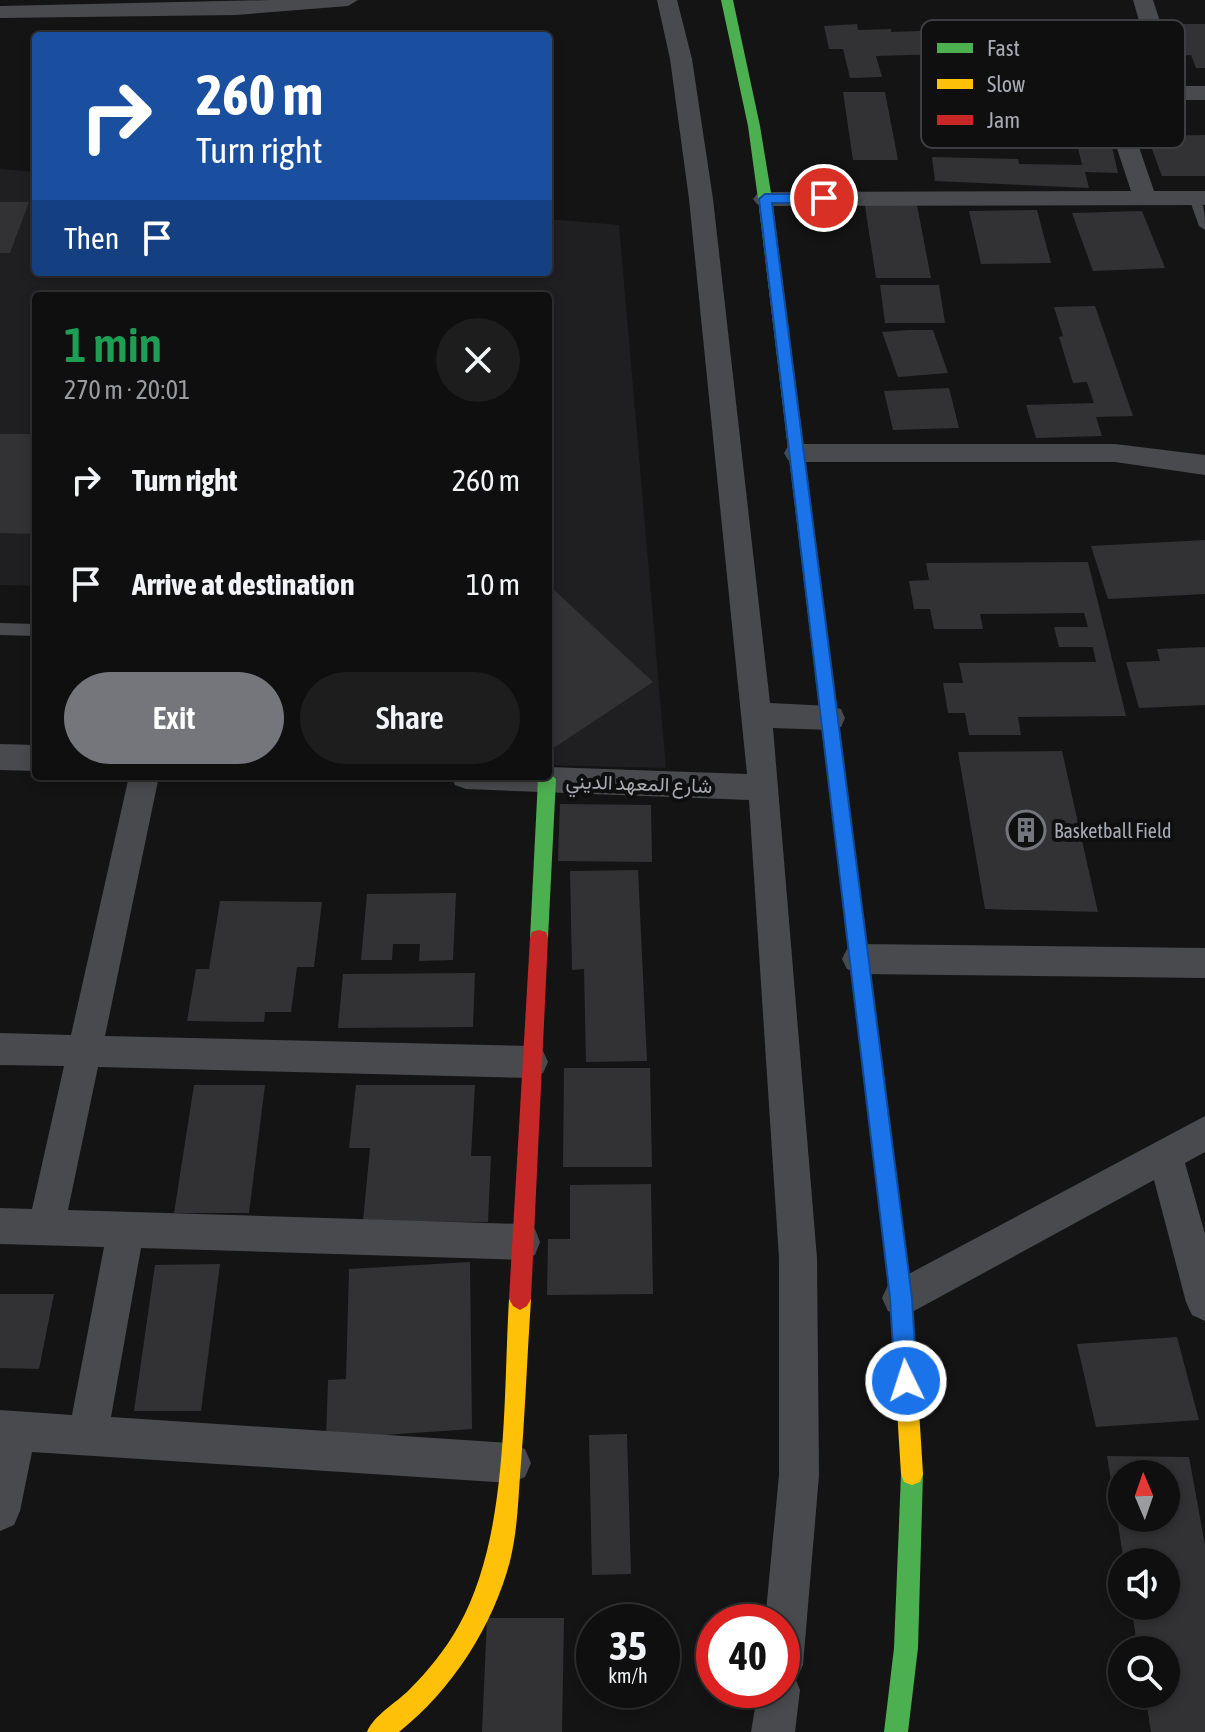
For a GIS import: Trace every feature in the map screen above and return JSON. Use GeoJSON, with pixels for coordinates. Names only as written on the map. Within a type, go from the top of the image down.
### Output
{"type":"FeatureCollection","features":[{"type":"Feature","properties":{"kind":"street"},"geometry":{"type":"LineString","coordinates":[[0,12],[177,5],[236,9],[348,0]]}},
{"type":"Feature","properties":{"kind":"street"},"geometry":{"type":"LineString","coordinates":[[667,0],[692,126],[764,788],[798,1258],[799,1475],[787,1604]]}},
{"type":"Feature","properties":{"kind":"street"},"geometry":{"type":"LineString","coordinates":[[727,0],[754,126],[765,199],[901,1298],[912,1463],[906,1648],[896,1732]]}},
{"type":"Feature","properties":{"kind":"street"},"geometry":{"type":"LineString","coordinates":[[1143,0],[1149,20]]}},
{"type":"Feature","properties":{"kind":"street"},"geometry":{"type":"LineString","coordinates":[[1127,148],[1145,198]]}},
{"type":"Feature","properties":{"kind":"street"},"geometry":{"type":"LineString","coordinates":[[765,199],[1200,198]]}},
{"type":"Feature","properties":{"kind":"street"},"geometry":{"type":"LineString","coordinates":[[797,453],[1115,453],[1205,465]]}},
{"type":"Feature","properties":{"kind":"street"},"geometry":{"type":"LineString","coordinates":[[756,715],[830,718]]}},
{"type":"Feature","properties":{"kind":"street"},"geometry":{"type":"LineString","coordinates":[[0,757],[32,758]]}},
{"type":"Feature","properties":{"kind":"street","name":"شارع المعهد الديني"},"geometry":{"type":"LineString","coordinates":[[552,779],[764,788]]}},
{"type":"Feature","properties":{"kind":"street"},"geometry":{"type":"LineString","coordinates":[[46,1228],[143,780]]}},
{"type":"Feature","properties":{"kind":"street"},"geometry":{"type":"LineString","coordinates":[[379,1732],[390,1726],[439,1676],[476,1616],[500,1552],[511,1463],[547,780]]}},
{"type":"Feature","properties":{"kind":"street"},"geometry":{"type":"LineString","coordinates":[[859,959],[1205,963]]}},
{"type":"Feature","properties":{"kind":"street"},"geometry":{"type":"LineString","coordinates":[[0,1049],[531,1062]]}},
{"type":"Feature","properties":{"kind":"street"},"geometry":{"type":"LineString","coordinates":[[901,1298],[1205,1133]]}},
{"type":"Feature","properties":{"kind":"street"},"geometry":{"type":"LineString","coordinates":[[1165,1155],[1205,1302]]}},
{"type":"Feature","properties":{"kind":"street"},"geometry":{"type":"LineString","coordinates":[[0,1226],[522,1242]]}},
{"type":"Feature","properties":{"kind":"street"},"geometry":{"type":"LineString","coordinates":[[88,1436],[126,1230]]}},
{"type":"Feature","properties":{"kind":"street"},"geometry":{"type":"LineString","coordinates":[[0,1511],[8,1431],[511,1463]]}},
{"type":"Feature","properties":{"kind":"street"},"geometry":{"type":"LineString","coordinates":[[773,1732],[776,1708]]}},
{"type":"Feature","properties":{"kind":"lane"},"geometry":{"type":"LineString","coordinates":[[1200,198],[1205,226]]}},
{"type":"Feature","properties":{"kind":"lane"},"geometry":{"type":"LineString","coordinates":[[0,629],[32,630]]}},
{"type":"Feature","properties":{"kind":"shaded area"},"geometry":{"type":"Polygon","coordinates":[[[0,169],[32,172],[32,276],[552,276],[552,219],[619,225],[666,768],[552,765],[552,292],[32,292],[32,586],[0,585],[0,169]]]}},
{"type":"Feature","properties":{"kind":"building"},"geometry":{"type":"Polygon","coordinates":[[[857,24],[858,30],[921,31],[921,55],[876,56],[882,77],[850,78],[843,49],[829,49],[824,26],[857,24]]]}},
{"type":"Feature","properties":{"kind":"building"},"geometry":{"type":"Polygon","coordinates":[[[1185,24],[1205,24],[1205,68],[1196,68],[1191,55],[1185,55],[1185,24]]]}},
{"type":"Feature","properties":{"kind":"building"},"geometry":{"type":"Polygon","coordinates":[[[843,92],[885,92],[898,160],[853,160],[843,92]]]}},
{"type":"Feature","properties":{"kind":"building"},"geometry":{"type":"Polygon","coordinates":[[[1185,135],[1205,135],[1205,176],[1162,176],[1152,148],[1185,148],[1185,135]]]}},
{"type":"Feature","properties":{"kind":"building"},"geometry":{"type":"Polygon","coordinates":[[[1078,148],[1112,148],[1118,173],[1085,172],[1089,188],[935,181],[932,157],[1018,159],[1019,164],[1082,165],[1078,148]]]}},
{"type":"Feature","properties":{"kind":"building"},"geometry":{"type":"Polygon","coordinates":[[[864,200],[916,200],[931,278],[876,278],[864,200]]]}},
{"type":"Feature","properties":{"kind":"building"},"geometry":{"type":"Polygon","coordinates":[[[0,202],[29,202],[10,253],[0,253],[0,202]]]}},
{"type":"Feature","properties":{"kind":"building"},"geometry":{"type":"Polygon","coordinates":[[[1037,210],[1051,263],[981,264],[969,211],[1037,210]]]}},
{"type":"Feature","properties":{"kind":"building"},"geometry":{"type":"Polygon","coordinates":[[[1142,211],[1165,268],[1093,271],[1072,213],[1142,211]]]}},
{"type":"Feature","properties":{"kind":"building"},"geometry":{"type":"Polygon","coordinates":[[[880,285],[939,285],[945,323],[885,323],[880,285]]]}},
{"type":"Feature","properties":{"kind":"building"},"geometry":{"type":"Polygon","coordinates":[[[1095,306],[1133,416],[1096,417],[1102,436],[1036,438],[1026,405],[1094,403],[1087,382],[1073,383],[1059,337],[1063,336],[1054,307],[1095,306]]]}},
{"type":"Feature","properties":{"kind":"building"},"geometry":{"type":"Polygon","coordinates":[[[933,330],[948,373],[898,377],[882,332],[933,330]]]}},
{"type":"Feature","properties":{"kind":"building"},"geometry":{"type":"Polygon","coordinates":[[[949,388],[959,428],[893,430],[884,391],[949,388]]]}},
{"type":"Feature","properties":{"kind":"building"},"geometry":{"type":"Polygon","coordinates":[[[0,434],[32,434],[32,534],[0,533],[0,434]]]}},
{"type":"Feature","properties":{"kind":"building"},"geometry":{"type":"Polygon","coordinates":[[[1205,540],[1205,594],[1108,599],[1091,546],[1205,540]]]}},
{"type":"Feature","properties":{"kind":"building"},"geometry":{"type":"Polygon","coordinates":[[[1088,562],[1126,716],[1018,717],[1021,735],[969,735],[965,713],[948,713],[943,683],[963,683],[959,663],[1096,662],[1093,647],[1059,647],[1054,627],[1088,627],[1084,613],[980,614],[983,629],[934,629],[930,609],[914,609],[909,581],[929,580],[926,563],[1088,562]]]}},
{"type":"Feature","properties":{"kind":"building"},"geometry":{"type":"Polygon","coordinates":[[[552,588],[653,682],[555,747],[552,744],[552,588]]]}},
{"type":"Feature","properties":{"kind":"building"},"geometry":{"type":"Polygon","coordinates":[[[1205,647],[1205,705],[1139,708],[1126,662],[1160,661],[1157,649],[1205,647]]]}},
{"type":"Feature","properties":{"kind":"building","name":"Basketball Field"},"geometry":{"type":"Polygon","coordinates":[[[1062,751],[1098,912],[985,909],[958,752],[1062,751]]]}},
{"type":"Feature","properties":{"kind":"building"},"geometry":{"type":"Polygon","coordinates":[[[560,804],[651,805],[652,862],[558,861],[560,804]]]}},
{"type":"Feature","properties":{"kind":"building"},"geometry":{"type":"Polygon","coordinates":[[[638,870],[647,1061],[586,1062],[584,969],[572,970],[570,871],[638,870]]]}},
{"type":"Feature","properties":{"kind":"building"},"geometry":{"type":"Polygon","coordinates":[[[456,893],[453,960],[419,961],[420,944],[393,944],[392,960],[361,960],[367,894],[456,893]]]}},
{"type":"Feature","properties":{"kind":"building"},"geometry":{"type":"Polygon","coordinates":[[[220,901],[322,902],[314,967],[297,967],[291,1012],[265,1012],[264,1022],[187,1021],[196,969],[209,969],[220,901]]]}},
{"type":"Feature","properties":{"kind":"building"},"geometry":{"type":"Polygon","coordinates":[[[475,973],[473,1027],[338,1028],[343,974],[475,973]]]}},
{"type":"Feature","properties":{"kind":"building"},"geometry":{"type":"Polygon","coordinates":[[[564,1068],[650,1068],[652,1167],[563,1167],[564,1068]]]}},
{"type":"Feature","properties":{"kind":"building"},"geometry":{"type":"Polygon","coordinates":[[[194,1085],[265,1085],[249,1213],[174,1213],[194,1085]]]}},
{"type":"Feature","properties":{"kind":"building"},"geometry":{"type":"Polygon","coordinates":[[[356,1085],[475,1085],[471,1156],[491,1156],[488,1222],[363,1221],[370,1148],[349,1148],[356,1085]]]}},
{"type":"Feature","properties":{"kind":"building"},"geometry":{"type":"Polygon","coordinates":[[[651,1184],[653,1294],[547,1295],[548,1239],[570,1239],[570,1185],[651,1184]]]}},
{"type":"Feature","properties":{"kind":"building"},"geometry":{"type":"Polygon","coordinates":[[[470,1262],[472,1429],[326,1439],[328,1380],[346,1379],[349,1269],[470,1262]]]}},
{"type":"Feature","properties":{"kind":"building"},"geometry":{"type":"Polygon","coordinates":[[[220,1264],[201,1411],[134,1411],[155,1265],[220,1264]]]}},
{"type":"Feature","properties":{"kind":"building"},"geometry":{"type":"Polygon","coordinates":[[[0,1294],[54,1294],[39,1369],[0,1368],[0,1294]]]}},
{"type":"Feature","properties":{"kind":"building"},"geometry":{"type":"Polygon","coordinates":[[[1177,1337],[1199,1420],[1096,1427],[1077,1344],[1177,1337]]]}},
{"type":"Feature","properties":{"kind":"building"},"geometry":{"type":"Polygon","coordinates":[[[627,1434],[631,1574],[592,1575],[589,1435],[627,1434]]]}},
{"type":"Feature","properties":{"kind":"building"},"geometry":{"type":"Polygon","coordinates":[[[1107,1456],[1189,1457],[1205,1545],[1205,1732],[1151,1732],[1147,1708],[1180,1708],[1180,1636],[1136,1636],[1133,1620],[1180,1620],[1180,1548],[1122,1548],[1119,1532],[1180,1532],[1180,1460],[1108,1462],[1107,1456]]]}},
{"type":"Feature","properties":{"kind":"building"},"geometry":{"type":"Polygon","coordinates":[[[487,1618],[564,1618],[562,1732],[482,1732],[487,1618]]]}},
{"type":"Feature","properties":{"kind":"traffic: fast"},"geometry":{"type":"LineString","coordinates":[[727,0],[754,126],[765,199],[869,1038]]}},
{"type":"Feature","properties":{"kind":"traffic: fast"},"geometry":{"type":"LineString","coordinates":[[539,938],[547,780]]}},
{"type":"Feature","properties":{"kind":"traffic: fast"},"geometry":{"type":"LineString","coordinates":[[896,1732],[906,1648],[912,1474]]}},
{"type":"Feature","properties":{"kind":"traffic: slow"},"geometry":{"type":"LineString","coordinates":[[869,1038],[901,1298],[912,1474]]}},
{"type":"Feature","properties":{"kind":"traffic: slow"},"geometry":{"type":"LineString","coordinates":[[379,1732],[417,1700],[449,1661],[476,1618],[495,1572],[508,1488],[520,1299]]}},
{"type":"Feature","properties":{"kind":"traffic: jam"},"geometry":{"type":"LineString","coordinates":[[520,1299],[539,938]]}},
{"type":"Feature","properties":{"kind":"place","name":"Basketball Field"},"geometry":{"type":"Point","coordinates":[1026,830]}},
{"type":"Feature","properties":{"kind":"route"},"geometry":{"type":"LineString","coordinates":[[824,198],[765,199],[901,1298],[906,1381]]}}]}
